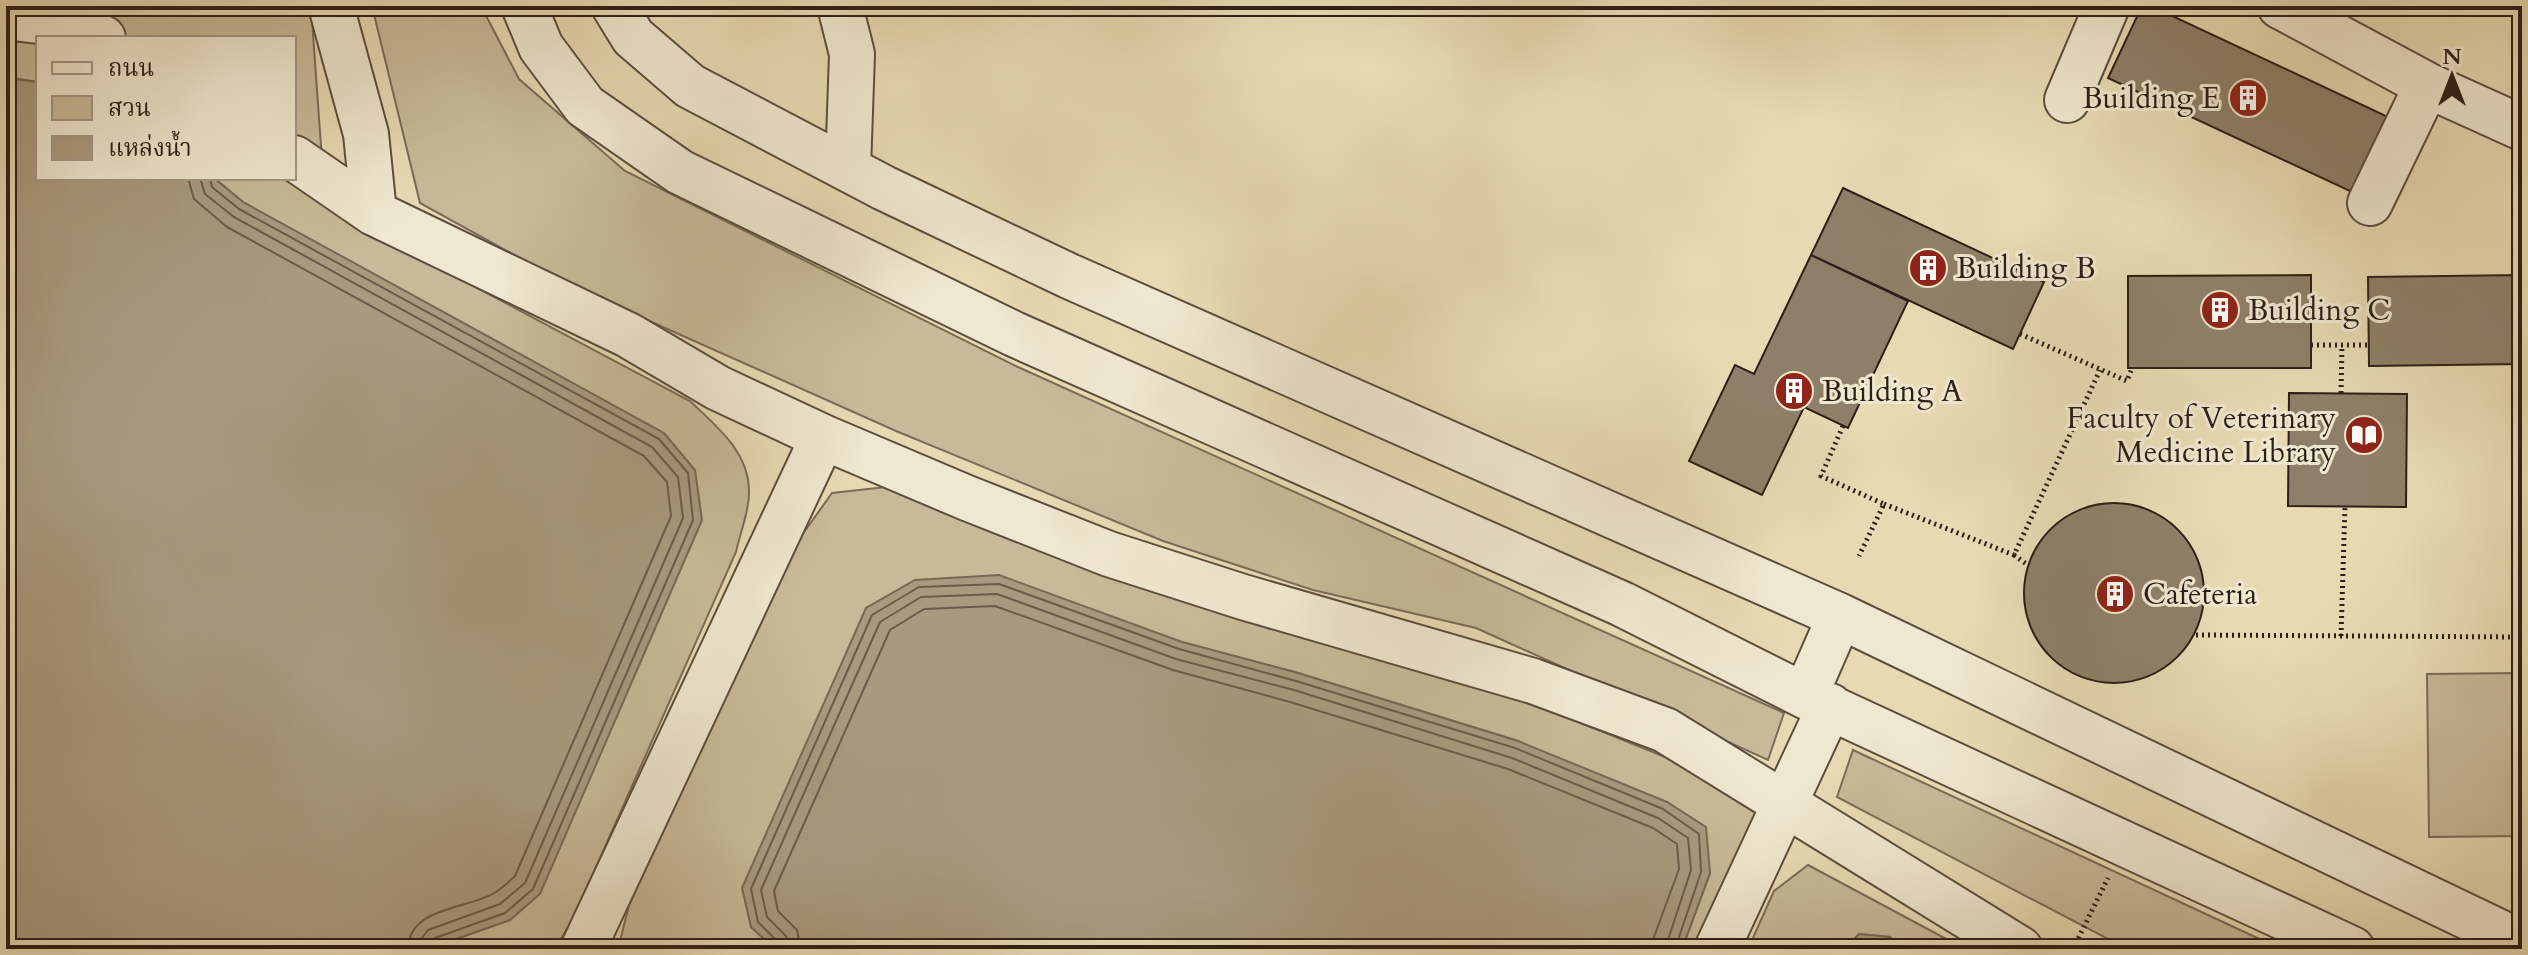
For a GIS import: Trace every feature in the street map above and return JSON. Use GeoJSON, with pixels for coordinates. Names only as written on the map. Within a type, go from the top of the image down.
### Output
{"type":"FeatureCollection","features":[{"type":"Feature","properties":{"kind":"lane"},"geometry":{"type":"LineString","coordinates":[[331,6],[366,134],[374,213]]}},
{"type":"Feature","properties":{"kind":"lane"},"geometry":{"type":"LineString","coordinates":[[524,6],[541,47],[585,106],[680,172],[1014,334],[1622,604],[1818,701],[2352,949]]}},
{"type":"Feature","properties":{"kind":"lane"},"geometry":{"type":"LineString","coordinates":[[614,6],[633,37],[690,86],[848,169],[1069,276],[1840,616],[2522,943]]}},
{"type":"Feature","properties":{"kind":"lane"},"geometry":{"type":"LineString","coordinates":[[840,6],[852,54],[848,169]]}},
{"type":"Feature","properties":{"kind":"lane"},"geometry":{"type":"LineString","coordinates":[[2067,100],[2107,6]]}},
{"type":"Feature","properties":{"kind":"lane"},"geometry":{"type":"LineString","coordinates":[[2280,6],[2427,85],[2522,128]]}},
{"type":"Feature","properties":{"kind":"lane"},"geometry":{"type":"LineString","coordinates":[[6,17],[70,25],[98,36]]}},
{"type":"Feature","properties":{"kind":"lane"},"geometry":{"type":"LineString","coordinates":[[2370,203],[2427,85]]}},
{"type":"Feature","properties":{"kind":"lane"},"geometry":{"type":"LineString","coordinates":[[296,159],[374,213],[628,335],[718,388],[823,437],[1109,554],[1243,597],[1533,681],[1665,730],[2020,949]]}},
{"type":"Feature","properties":{"kind":"lane"},"geometry":{"type":"LineString","coordinates":[[583,949],[823,437]]}},
{"type":"Feature","properties":{"kind":"lane"},"geometry":{"type":"LineString","coordinates":[[1717,949],[1785,805],[1818,701],[1840,616]]}},
{"type":"Feature","properties":{"kind":"path"},"geometry":{"type":"LineString","coordinates":[[2020,334],[2127,381],[2132,368]]}},
{"type":"Feature","properties":{"kind":"path"},"geometry":{"type":"LineString","coordinates":[[2311,345],[2369,345]]}},
{"type":"Feature","properties":{"kind":"path"},"geometry":{"type":"LineString","coordinates":[[2341,393],[2342,345]]}},
{"type":"Feature","properties":{"kind":"path"},"geometry":{"type":"LineString","coordinates":[[2014,555],[2100,370]]}},
{"type":"Feature","properties":{"kind":"path"},"geometry":{"type":"LineString","coordinates":[[1843,426],[1821,476],[2014,555],[2028,565]]}},
{"type":"Feature","properties":{"kind":"path"},"geometry":{"type":"LineString","coordinates":[[1859,556],[1884,504]]}},
{"type":"Feature","properties":{"kind":"path"},"geometry":{"type":"LineString","coordinates":[[2341,636],[2345,506]]}},
{"type":"Feature","properties":{"kind":"path"},"geometry":{"type":"LineString","coordinates":[[2196,635],[2522,637]]}},
{"type":"Feature","properties":{"kind":"path"},"geometry":{"type":"LineString","coordinates":[[2073,949],[2125,843]]}},
{"type":"Feature","properties":{"kind":"green space"},"geometry":{"type":"Polygon","coordinates":[[[6,6],[311,6],[322,160],[296,143],[296,36],[112,36],[6,6]]]}},
{"type":"Feature","properties":{"kind":"green space"},"geometry":{"type":"Polygon","coordinates":[[[372,6],[481,6],[519,79],[625,171],[1018,367],[1784,713],[1768,760],[1476,628],[1313,590],[1163,541],[896,431],[569,285],[420,203],[372,6]]]}},
{"type":"Feature","properties":{"kind":"green space"},"geometry":{"type":"Polygon","coordinates":[[[6,32],[36,38],[36,82],[6,77],[6,32]]]}},
{"type":"Feature","properties":{"kind":"green space"},"geometry":{"type":"Polygon","coordinates":[[[216,180],[296,180],[355,223],[690,401],[729,440],[743,463],[749,497],[736,552],[573,919],[555,949],[428,949],[510,920],[243,202],[216,180]]]}},
{"type":"Feature","properties":{"kind":"green space"},"geometry":{"type":"Polygon","coordinates":[[[886,487],[1532,703],[1692,768],[1760,815],[1704,949],[1682,949],[1710,873],[1518,741],[1298,673],[1182,642],[751,927],[775,949],[618,949],[629,905],[797,542],[832,493],[886,487]]]}},
{"type":"Feature","properties":{"kind":"green space"},"geometry":{"type":"Polygon","coordinates":[[[2522,673],[2522,836],[2429,837],[2427,674],[2522,673]]]}},
{"type":"Feature","properties":{"kind":"green space"},"geometry":{"type":"Polygon","coordinates":[[[1853,750],[2281,949],[2127,949],[1837,797],[1853,750]]]}},
{"type":"Feature","properties":{"kind":"green space"},"geometry":{"type":"Polygon","coordinates":[[[1808,865],[1965,949],[1902,949],[1890,937],[1859,934],[1845,949],[1748,949],[1774,891],[1808,865]]]}},
{"type":"Feature","properties":{"kind":"water"},"geometry":{"type":"Polygon","coordinates":[[[6,78],[36,82],[36,180],[216,180],[243,202],[664,433],[695,470],[702,520],[540,894],[510,920],[428,949],[6,949],[6,78]]]}},
{"type":"Feature","properties":{"kind":"water"},"geometry":{"type":"Polygon","coordinates":[[[999,575],[1182,642],[1298,673],[1518,741],[1667,802],[1706,827],[1710,873],[1682,949],[775,949],[751,927],[742,888],[866,608],[915,580],[999,575]]]}},
{"type":"Feature","properties":{"kind":"water"},"geometry":{"type":"Polygon","coordinates":[[[1859,934],[1890,937],[1902,949],[1845,949],[1859,934]]]}},
{"type":"Feature","properties":{"kind":"building","name":"Building E"},"geometry":{"type":"Polygon","coordinates":[[[2142,6],[2151,6],[2388,117],[2352,192],[2108,78],[2142,6]]]}},
{"type":"Feature","properties":{"kind":"building","name":"Building B"},"geometry":{"type":"Polygon","coordinates":[[[1843,188],[2044,282],[2013,349],[1811,255],[1843,188]]]}},
{"type":"Feature","properties":{"kind":"building","name":"Building A"},"geometry":{"type":"Polygon","coordinates":[[[1811,255],[1908,301],[1848,428],[1804,407],[1762,495],[1689,461],[1735,365],[1754,374],[1811,255]]]}},
{"type":"Feature","properties":{"kind":"building","name":"Building C"},"geometry":{"type":"Polygon","coordinates":[[[2311,275],[2311,368],[2128,368],[2128,276],[2311,275]]]}},
{"type":"Feature","properties":{"kind":"building"},"geometry":{"type":"Polygon","coordinates":[[[2522,275],[2522,364],[2369,366],[2368,277],[2522,275]]]}},
{"type":"Feature","properties":{"kind":"building"},"geometry":{"type":"Polygon","coordinates":[[[2289,393],[2407,394],[2406,507],[2288,506],[2289,393]]]}},
{"type":"Feature","properties":{"kind":"building","name":"Cafeteria"},"geometry":{"type":"Polygon","coordinates":[[[2114,503],[2149,510],[2178,529],[2197,558],[2204,593],[2197,628],[2178,657],[2149,676],[2114,683],[2079,676],[2050,657],[2031,628],[2024,593],[2031,558],[2050,529],[2079,510],[2114,503]]]}},
{"type":"Feature","properties":{"kind":"place","name":"Building E"},"geometry":{"type":"Point","coordinates":[2248,98]}},
{"type":"Feature","properties":{"kind":"place","name":"Building B"},"geometry":{"type":"Point","coordinates":[1928,268]}},
{"type":"Feature","properties":{"kind":"place","name":"Building C"},"geometry":{"type":"Point","coordinates":[2220,310]}},
{"type":"Feature","properties":{"kind":"place","name":"Building A"},"geometry":{"type":"Point","coordinates":[1794,391]}},
{"type":"Feature","properties":{"kind":"place","name":"Faculty of Veterinary Medicine Library"},"geometry":{"type":"Point","coordinates":[2364,435]}},
{"type":"Feature","properties":{"kind":"place","name":"Cafeteria"},"geometry":{"type":"Point","coordinates":[2115,594]}}]}
